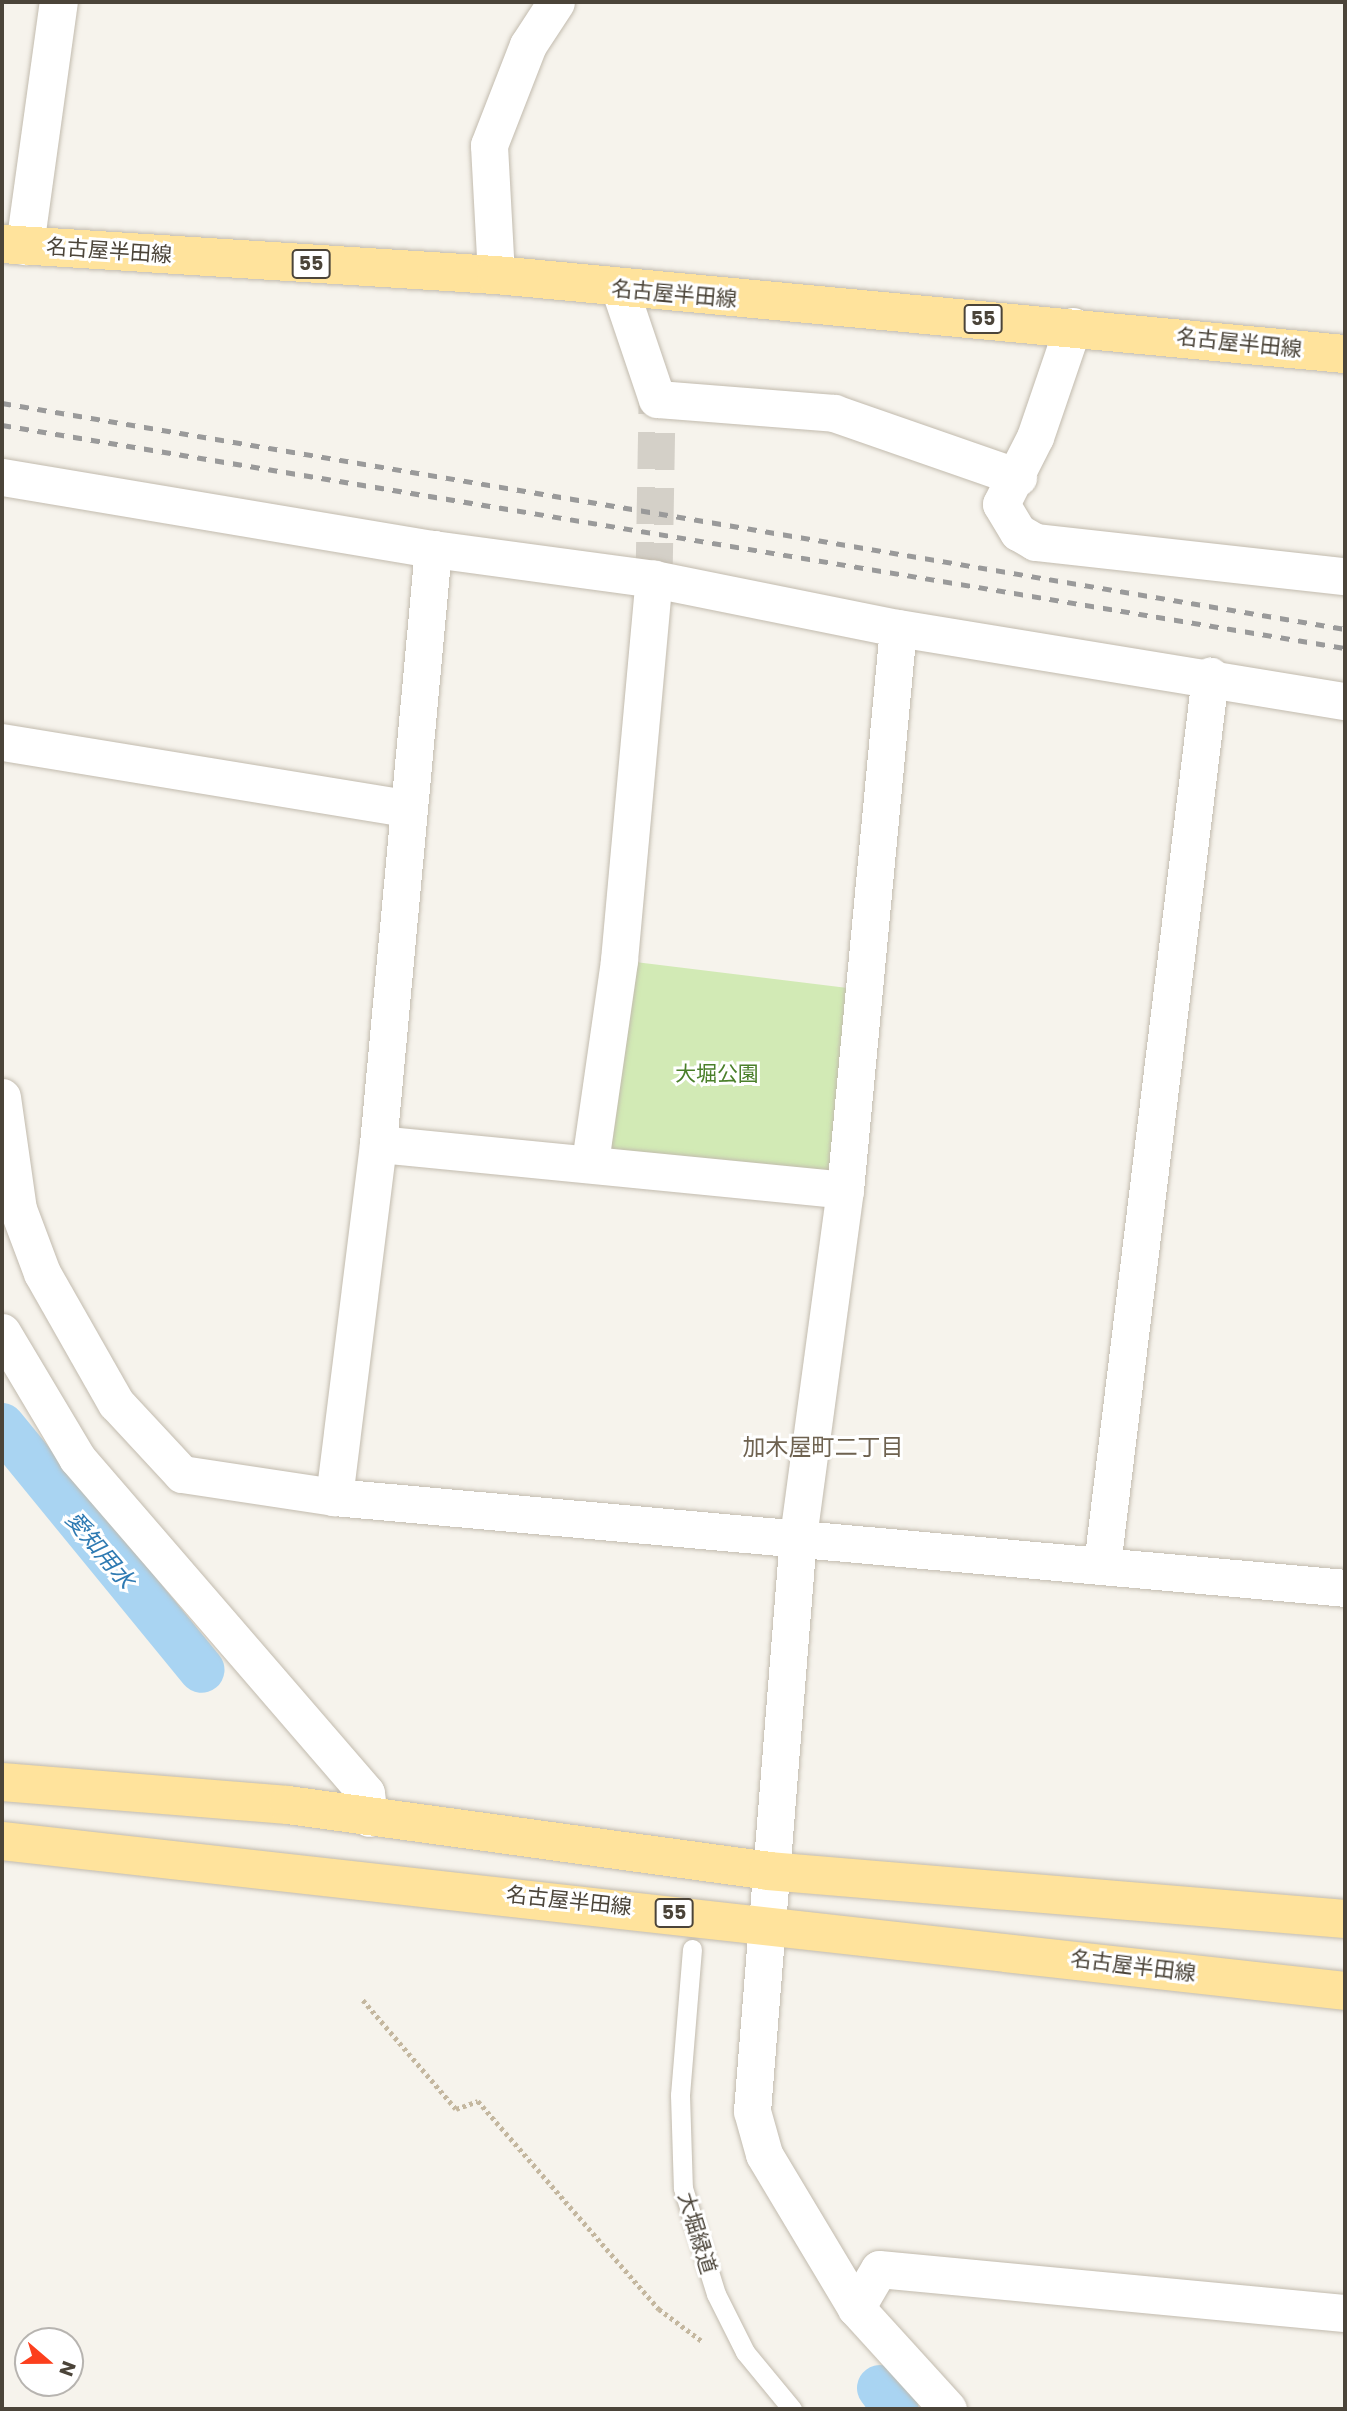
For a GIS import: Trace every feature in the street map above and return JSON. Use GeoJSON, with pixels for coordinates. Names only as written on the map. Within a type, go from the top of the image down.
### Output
{"type":"FeatureCollection","features":[{"type":"Feature","properties":{"kind":"main road","name":"名古屋半田線"},"geometry":{"type":"LineString","coordinates":[[10,249],[496,275],[620,290],[1073,326],[1345,354]]}},
{"type":"Feature","properties":{"kind":"main road"},"geometry":{"type":"LineString","coordinates":[[2,1782],[369,1818],[768,1871],[1345,1919]]}},
{"type":"Feature","properties":{"kind":"main road","name":"名古屋半田線"},"geometry":{"type":"LineString","coordinates":[[2,1841],[764,1923],[1345,1991]]}},
{"type":"Feature","properties":{"kind":"street"},"geometry":{"type":"LineString","coordinates":[[10,249],[59,2]]}},
{"type":"Feature","properties":{"kind":"street"},"geometry":{"type":"LineString","coordinates":[[496,275],[489,145],[528,45],[556,2]]}},
{"type":"Feature","properties":{"kind":"street"},"geometry":{"type":"LineString","coordinates":[[620,290],[657,398],[834,413],[1018,477]]}},
{"type":"Feature","properties":{"kind":"street"},"geometry":{"type":"LineString","coordinates":[[1073,326],[1018,477],[1001,504],[1018,532],[1035,542],[1345,576]]}},
{"type":"Feature","properties":{"kind":"street"},"geometry":{"type":"LineString","coordinates":[[2,477],[433,549],[654,579],[898,628],[1345,701]]}},
{"type":"Feature","properties":{"kind":"street"},"geometry":{"type":"LineString","coordinates":[[334,1497],[377,1144],[433,549]]}},
{"type":"Feature","properties":{"kind":"street"},"geometry":{"type":"LineString","coordinates":[[590,1162],[620,960],[654,579]]}},
{"type":"Feature","properties":{"kind":"street"},"geometry":{"type":"LineString","coordinates":[[898,628],[845,1190],[799,1537],[764,1923],[755,2134],[856,2308],[948,2409]]}},
{"type":"Feature","properties":{"kind":"street"},"geometry":{"type":"LineString","coordinates":[[1102,1565],[1210,677]]}},
{"type":"Feature","properties":{"kind":"street"},"geometry":{"type":"LineString","coordinates":[[2,742],[409,809]]}},
{"type":"Feature","properties":{"kind":"street"},"geometry":{"type":"LineString","coordinates":[[2,1097],[18,1209],[41,1273],[116,1403],[182,1474],[334,1497],[1345,1588]]}},
{"type":"Feature","properties":{"kind":"street"},"geometry":{"type":"LineString","coordinates":[[377,1144],[590,1162],[845,1190]]}},
{"type":"Feature","properties":{"kind":"street"},"geometry":{"type":"LineString","coordinates":[[2,1332],[77,1458],[366,1793],[369,1818]]}},
{"type":"Feature","properties":{"kind":"street"},"geometry":{"type":"LineString","coordinates":[[856,2308],[879,2269],[1345,2313]]}},
{"type":"Feature","properties":{"kind":"lane","name":"大堀緑道"},"geometry":{"type":"LineString","coordinates":[[692,1949],[680,2095],[683,2188],[716,2294],[745,2352],[792,2409]]}},
{"type":"Feature","properties":{"kind":"path"},"geometry":{"type":"LineString","coordinates":[[363,2000],[456,2109],[478,2101],[659,2309],[692,2336],[729,2354],[745,2352]]}},
{"type":"Feature","properties":{"kind":"green space","name":"大堀公園"},"geometry":{"type":"Polygon","coordinates":[[[619,960],[864,990],[845,1190],[590,1162],[619,960]]]}},
{"type":"Feature","properties":{"kind":"waterway","name":"愛知用水"},"geometry":{"type":"LineString","coordinates":[[2,1426],[202,1670]]}},
{"type":"Feature","properties":{"kind":"waterway","name":"愛知用水"},"geometry":{"type":"LineString","coordinates":[[880,2388],[896,2409]]}},
{"type":"Feature","properties":{"kind":"tunnel"},"geometry":{"type":"LineString","coordinates":[[654,579],[657,399]]}},
{"type":"Feature","properties":{"kind":"railway"},"geometry":{"type":"LineString","coordinates":[[2,403],[1345,629]]}},
{"type":"Feature","properties":{"kind":"railway"},"geometry":{"type":"LineString","coordinates":[[2,425],[1345,648]]}},
{"type":"Feature","properties":{"kind":"district","name":"加木屋町二丁目"},"geometry":{"type":"Point","coordinates":[823,1447]}}]}
